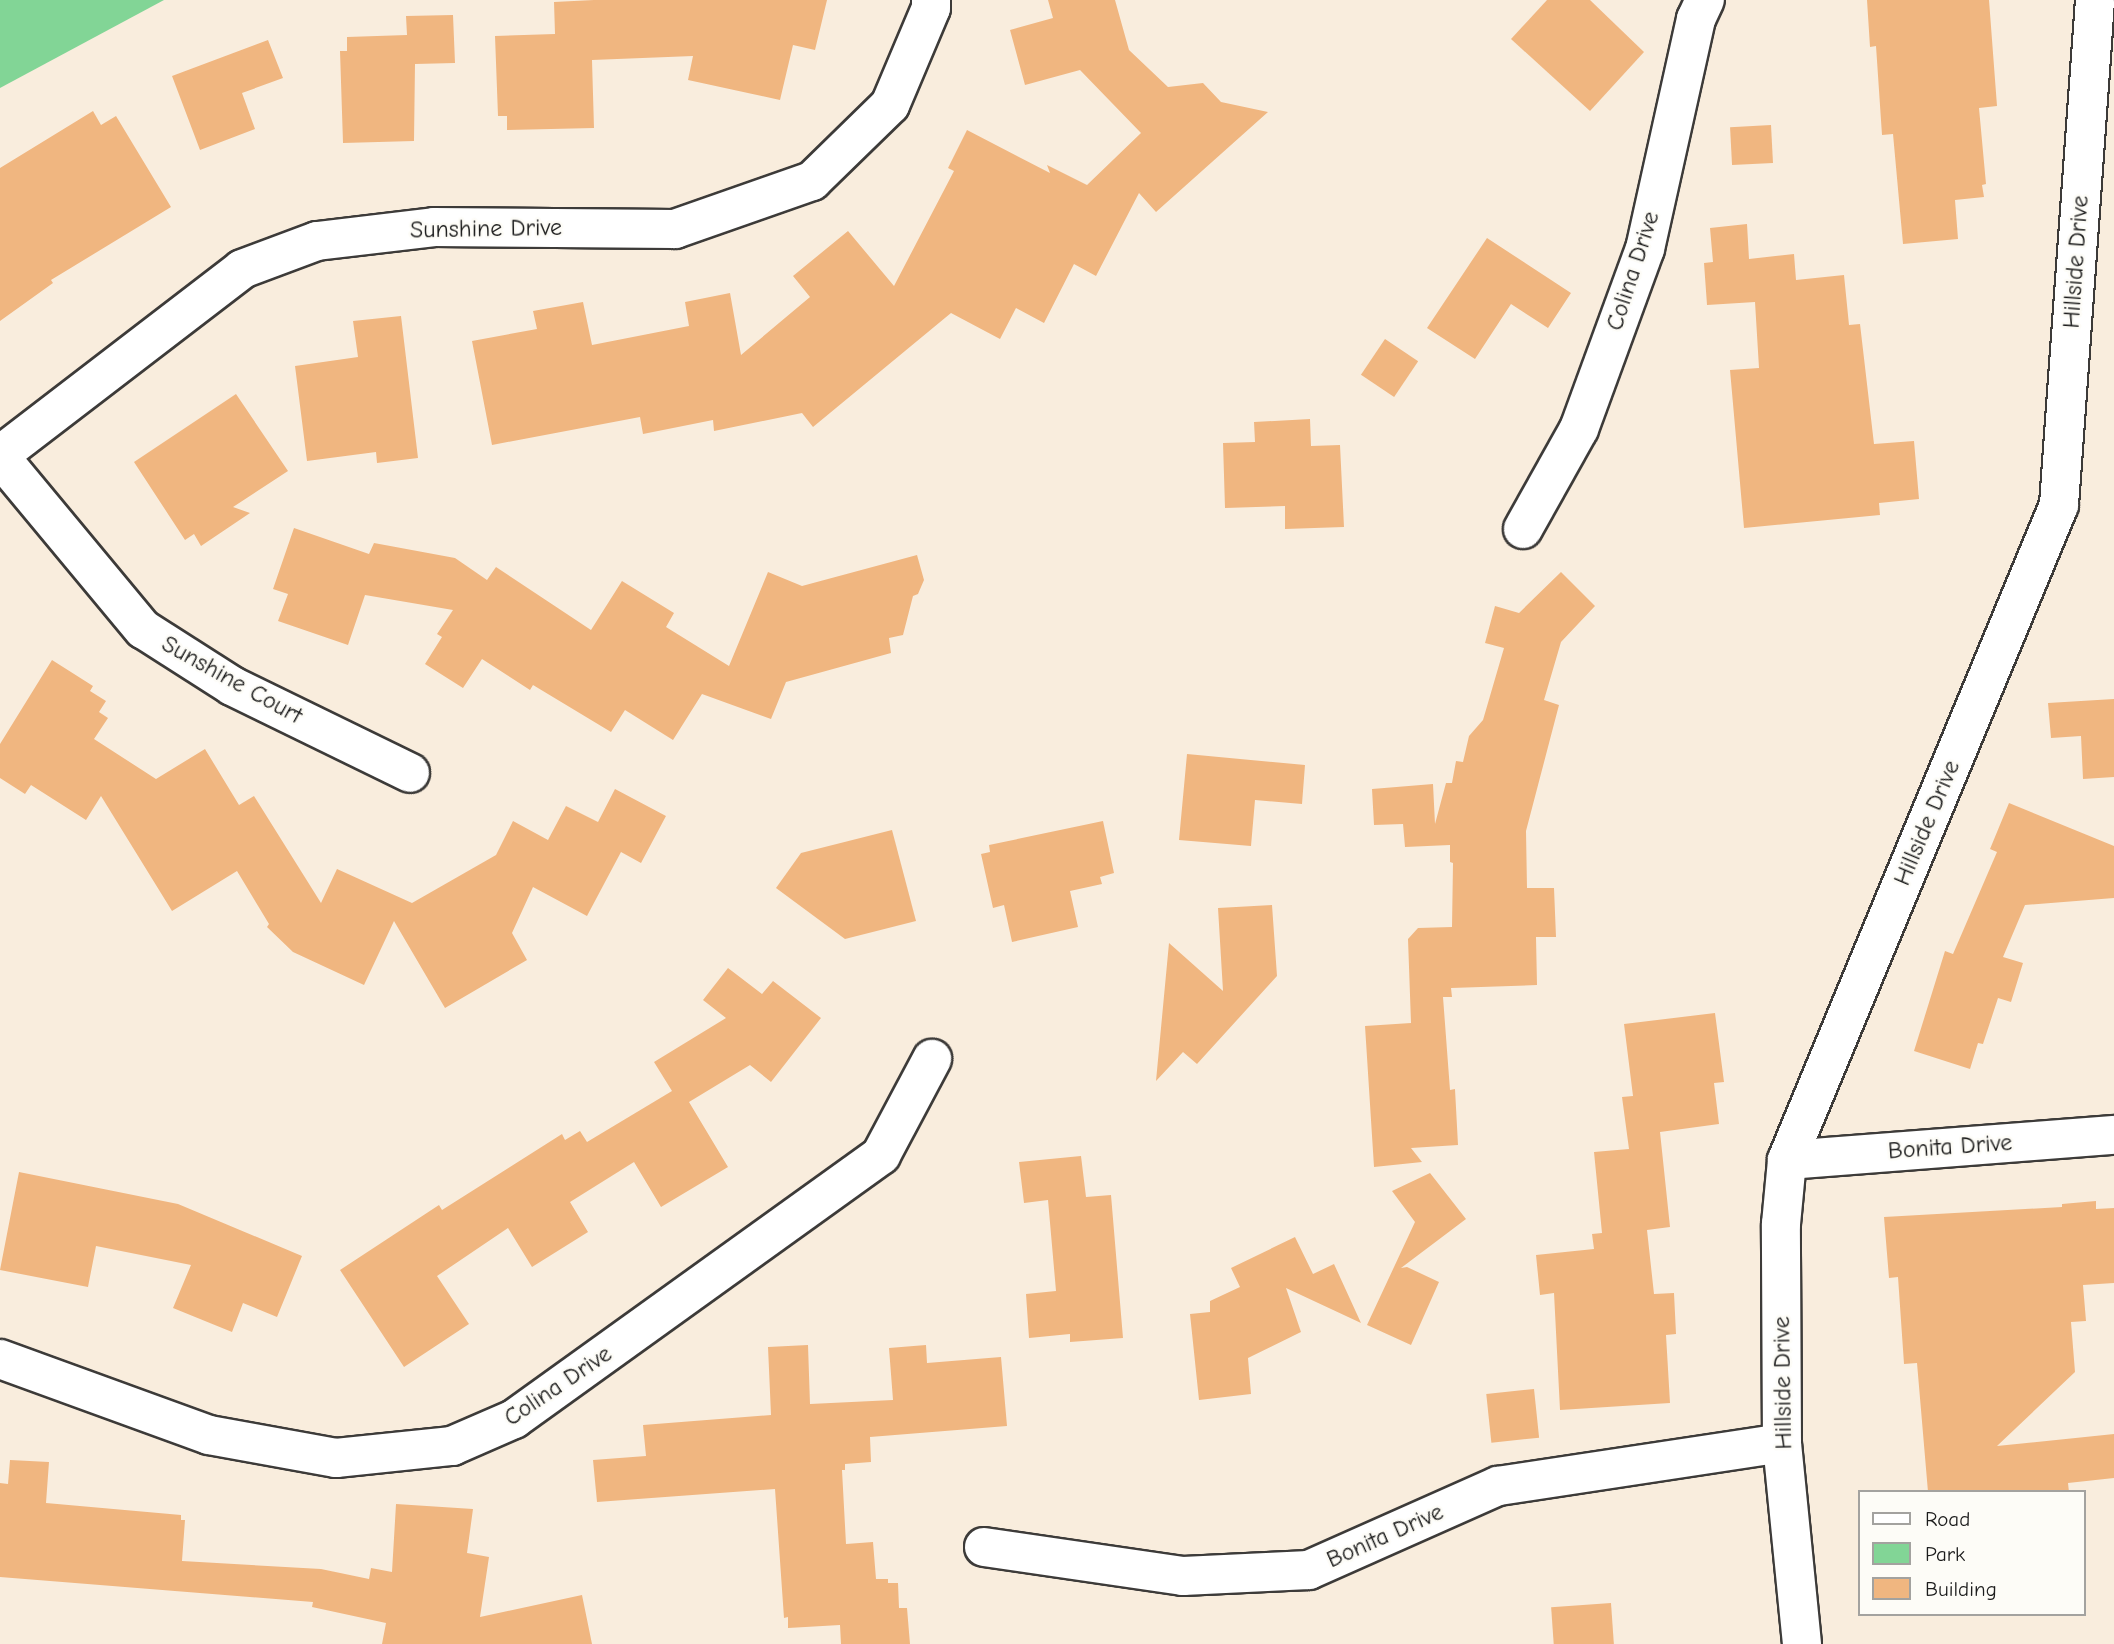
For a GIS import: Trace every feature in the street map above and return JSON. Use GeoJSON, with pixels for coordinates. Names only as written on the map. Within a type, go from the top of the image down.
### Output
{"type":"FeatureCollection","features":[{"type":"Feature","properties":{"kind":"street","name":"Sunshine Drive"},"geometry":{"type":"LineString","coordinates":[[0,456],[243,269],[317,241],[435,227],[675,229],[812,181],[890,105],[931,8],[931,0]]}},
{"type":"Feature","properties":{"kind":"street","name":"Colina Drive"},"geometry":{"type":"LineString","coordinates":[[1523,529],[1579,429],[1645,249],[1696,19],[1705,0]]}},
{"type":"Feature","properties":{"kind":"street","name":"Hillside Drive"},"geometry":{"type":"LineString","coordinates":[[1802,1644],[1782,1443],[1781,1224],[1787,1160],[2059,505],[2095,0]]}},
{"type":"Feature","properties":{"kind":"street","name":"Sunshine Court"},"geometry":{"type":"LineString","coordinates":[[0,456],[143,629],[232,686],[410,774]]}},
{"type":"Feature","properties":{"kind":"street","name":"Colina Drive"},"geometry":{"type":"LineString","coordinates":[[0,1359],[222,1437],[335,1458],[452,1446],[514,1419],[881,1154],[932,1059]]}},
{"type":"Feature","properties":{"kind":"street","name":"Bonita Drive"},"geometry":{"type":"LineString","coordinates":[[1787,1160],[2114,1135]]}},
{"type":"Feature","properties":{"kind":"street","name":"Bonita Drive"},"geometry":{"type":"LineString","coordinates":[[984,1547],[1182,1576],[1309,1570],[1498,1486],[1782,1443]]}},
{"type":"Feature","properties":{"kind":"green space"},"geometry":{"type":"Polygon","coordinates":[[[0,0],[164,0],[0,88],[0,0]]]}},
{"type":"Feature","properties":{"kind":"building"},"geometry":{"type":"Polygon","coordinates":[[[827,0],[815,50],[793,45],[780,100],[688,80],[693,56],[592,60],[594,128],[507,130],[507,116],[498,116],[495,36],[555,34],[554,2],[827,0]]]}},
{"type":"Feature","properties":{"kind":"building"},"geometry":{"type":"Polygon","coordinates":[[[1048,0],[1115,0],[1129,50],[1168,87],[1203,83],[1221,102],[1268,112],[1156,212],[1139,193],[1096,276],[1074,264],[1044,323],[1016,308],[1000,339],[951,313],[813,427],[802,413],[714,431],[713,420],[643,434],[640,417],[492,445],[472,341],[537,329],[533,311],[583,302],[592,345],[689,326],[685,302],[730,293],[741,355],[810,297],[793,276],[848,231],[894,286],[954,171],[948,168],[967,130],[1050,173],[1047,165],[1087,185],[1141,133],[1080,70],[1025,85],[1010,30],[1053,18],[1048,0]]]}},
{"type":"Feature","properties":{"kind":"building"},"geometry":{"type":"Polygon","coordinates":[[[1547,0],[1590,0],[1644,52],[1590,111],[1511,39],[1547,0]]]}},
{"type":"Feature","properties":{"kind":"building"},"geometry":{"type":"Polygon","coordinates":[[[1867,0],[1989,0],[1997,106],[1979,108],[1986,184],[1982,185],[1984,197],[1955,200],[1958,239],[1903,244],[1893,134],[1882,135],[1876,46],[1870,47],[1867,0]]]}},
{"type":"Feature","properties":{"kind":"building"},"geometry":{"type":"Polygon","coordinates":[[[453,15],[455,63],[415,64],[414,141],[343,143],[340,51],[347,51],[347,37],[407,35],[406,16],[453,15]]]}},
{"type":"Feature","properties":{"kind":"building"},"geometry":{"type":"Polygon","coordinates":[[[268,40],[283,78],[242,93],[255,129],[200,150],[172,76],[268,40]]]}},
{"type":"Feature","properties":{"kind":"building"},"geometry":{"type":"Polygon","coordinates":[[[93,111],[101,125],[116,116],[171,207],[51,280],[53,283],[0,321],[0,168],[93,111]]]}},
{"type":"Feature","properties":{"kind":"building"},"geometry":{"type":"Polygon","coordinates":[[[1771,125],[1773,163],[1732,165],[1730,127],[1771,125]]]}},
{"type":"Feature","properties":{"kind":"building"},"geometry":{"type":"Polygon","coordinates":[[[1747,224],[1749,259],[1794,254],[1796,280],[1844,275],[1849,325],[1860,324],[1874,444],[1914,441],[1919,499],[1879,503],[1880,515],[1744,528],[1730,370],[1759,368],[1755,302],[1707,305],[1704,263],[1713,262],[1710,228],[1747,224]]]}},
{"type":"Feature","properties":{"kind":"building"},"geometry":{"type":"Polygon","coordinates":[[[1487,238],[1571,293],[1548,328],[1511,304],[1475,359],[1427,328],[1487,238]]]}},
{"type":"Feature","properties":{"kind":"building"},"geometry":{"type":"Polygon","coordinates":[[[401,316],[418,458],[377,463],[376,452],[307,461],[295,366],[358,357],[353,321],[401,316]]]}},
{"type":"Feature","properties":{"kind":"building"},"geometry":{"type":"Polygon","coordinates":[[[1385,339],[1418,361],[1394,397],[1361,375],[1385,339]]]}},
{"type":"Feature","properties":{"kind":"building"},"geometry":{"type":"Polygon","coordinates":[[[236,394],[288,471],[233,507],[250,513],[201,546],[194,534],[185,540],[134,462],[236,394]]]}},
{"type":"Feature","properties":{"kind":"building"},"geometry":{"type":"Polygon","coordinates":[[[1310,419],[1311,446],[1340,445],[1344,527],[1285,529],[1285,506],[1225,508],[1223,443],[1255,442],[1254,422],[1310,419]]]}},
{"type":"Feature","properties":{"kind":"building"},"geometry":{"type":"Polygon","coordinates":[[[294,528],[369,554],[374,543],[455,558],[487,580],[496,567],[591,630],[622,581],[674,613],[666,627],[729,666],[768,572],[802,586],[917,555],[924,580],[918,594],[913,596],[903,635],[889,638],[891,653],[786,682],[771,719],[702,694],[673,740],[625,710],[611,732],[533,685],[530,690],[482,659],[463,688],[425,664],[442,637],[437,634],[453,610],[365,595],[348,645],[278,621],[288,594],[273,589],[294,528]]]}},
{"type":"Feature","properties":{"kind":"building"},"geometry":{"type":"Polygon","coordinates":[[[1561,572],[1595,606],[1561,642],[1544,700],[1559,705],[1526,831],[1527,888],[1554,888],[1556,937],[1536,937],[1537,985],[1451,988],[1452,997],[1443,997],[1450,1090],[1455,1089],[1458,1145],[1411,1148],[1422,1162],[1374,1167],[1365,1026],[1411,1023],[1408,939],[1418,928],[1452,927],[1453,863],[1450,862],[1450,845],[1405,847],[1403,824],[1374,825],[1372,789],[1433,784],[1435,824],[1446,783],[1452,783],[1456,761],[1463,762],[1469,736],[1483,720],[1504,648],[1485,643],[1495,606],[1519,613],[1561,572]]]}},
{"type":"Feature","properties":{"kind":"building"},"geometry":{"type":"Polygon","coordinates":[[[52,660],[93,686],[90,691],[106,701],[99,712],[108,718],[94,739],[156,779],[205,749],[239,805],[254,796],[321,903],[337,869],[412,903],[496,855],[513,821],[548,840],[566,806],[598,822],[615,789],[666,816],[641,863],[621,852],[587,916],[533,887],[512,933],[527,960],[445,1008],[394,921],[364,985],[293,952],[267,927],[269,924],[237,871],[172,911],[101,796],[86,820],[31,785],[25,794],[0,778],[0,744],[52,660]]]}},
{"type":"Feature","properties":{"kind":"building"},"geometry":{"type":"Polygon","coordinates":[[[2114,699],[2114,777],[2083,779],[2081,736],[2051,738],[2048,703],[2114,699]]]}},
{"type":"Feature","properties":{"kind":"building"},"geometry":{"type":"Polygon","coordinates":[[[1187,754],[1305,765],[1302,804],[1255,800],[1251,846],[1179,840],[1187,754]]]}},
{"type":"Feature","properties":{"kind":"building"},"geometry":{"type":"Polygon","coordinates":[[[2009,803],[2114,846],[2114,898],[2025,905],[2003,957],[2023,963],[2011,1002],[1998,998],[1983,1044],[1978,1043],[1970,1069],[1914,1051],[1945,951],[1953,954],[1997,852],[1990,849],[2009,803]]]}},
{"type":"Feature","properties":{"kind":"building"},"geometry":{"type":"Polygon","coordinates":[[[1103,821],[1114,873],[1100,877],[1102,884],[1070,891],[1078,927],[1012,942],[1004,905],[993,908],[981,854],[990,852],[989,845],[1103,821]]]}},
{"type":"Feature","properties":{"kind":"building"},"geometry":{"type":"Polygon","coordinates":[[[892,830],[916,921],[845,939],[776,888],[801,853],[892,830]]]}},
{"type":"Feature","properties":{"kind":"building"},"geometry":{"type":"Polygon","coordinates":[[[1272,905],[1277,976],[1197,1064],[1183,1052],[1156,1081],[1169,943],[1223,991],[1218,908],[1272,905]]]}},
{"type":"Feature","properties":{"kind":"building"},"geometry":{"type":"Polygon","coordinates":[[[728,968],[762,994],[773,981],[821,1018],[771,1082],[750,1065],[689,1102],[728,1167],[661,1207],[634,1162],[570,1202],[588,1232],[532,1267],[508,1228],[437,1276],[469,1324],[404,1367],[340,1270],[439,1205],[442,1210],[562,1134],[565,1140],[580,1131],[587,1142],[672,1091],[654,1062],[726,1018],[703,1000],[728,968]]]}},
{"type":"Feature","properties":{"kind":"building"},"geometry":{"type":"Polygon","coordinates":[[[1715,1013],[1724,1082],[1714,1083],[1719,1124],[1660,1132],[1670,1227],[1647,1230],[1654,1294],[1674,1293],[1676,1334],[1666,1335],[1670,1403],[1560,1410],[1554,1293],[1540,1295],[1536,1255],[1594,1249],[1592,1234],[1602,1233],[1594,1152],[1629,1149],[1622,1097],[1633,1096],[1624,1024],[1715,1013]]]}},
{"type":"Feature","properties":{"kind":"building"},"geometry":{"type":"Polygon","coordinates":[[[1081,1156],[1086,1197],[1111,1195],[1123,1338],[1070,1342],[1070,1334],[1029,1338],[1026,1294],[1056,1291],[1048,1200],[1024,1203],[1019,1162],[1081,1156]]]}},
{"type":"Feature","properties":{"kind":"building"},"geometry":{"type":"Polygon","coordinates":[[[19,1172],[178,1204],[302,1256],[277,1317],[243,1303],[232,1332],[173,1308],[191,1265],[96,1246],[88,1287],[0,1270],[19,1172]]]}},
{"type":"Feature","properties":{"kind":"building"},"geometry":{"type":"Polygon","coordinates":[[[1430,1173],[1466,1219],[1401,1268],[1407,1267],[1439,1282],[1411,1345],[1367,1325],[1415,1222],[1392,1191],[1430,1173]]]}},
{"type":"Feature","properties":{"kind":"building"},"geometry":{"type":"Polygon","coordinates":[[[2096,1201],[2096,1209],[2114,1208],[2114,1283],[2083,1285],[2086,1321],[2071,1322],[2075,1372],[1997,1446],[2114,1434],[2114,1478],[2068,1483],[2069,1490],[1928,1490],[1917,1363],[1904,1364],[1898,1277],[1889,1278],[1884,1217],[2062,1207],[2062,1204],[2096,1201]]]}},
{"type":"Feature","properties":{"kind":"building"},"geometry":{"type":"Polygon","coordinates":[[[1295,1237],[1313,1274],[1334,1264],[1361,1323],[1286,1288],[1301,1332],[1248,1358],[1251,1394],[1199,1400],[1190,1314],[1210,1312],[1210,1301],[1240,1287],[1231,1268],[1295,1237]]]}},
{"type":"Feature","properties":{"kind":"building"},"geometry":{"type":"Polygon","coordinates":[[[808,1345],[810,1404],[893,1400],[889,1348],[926,1345],[927,1363],[1001,1357],[1007,1426],[870,1437],[871,1462],[845,1464],[845,1470],[842,1470],[846,1544],[873,1542],[876,1579],[888,1579],[888,1583],[898,1583],[899,1608],[907,1608],[910,1644],[841,1644],[840,1625],[788,1628],[788,1617],[784,1618],[775,1489],[597,1502],[593,1460],[646,1456],[643,1425],[771,1415],[768,1347],[808,1345]]]}},
{"type":"Feature","properties":{"kind":"building"},"geometry":{"type":"Polygon","coordinates":[[[1534,1389],[1539,1438],[1491,1443],[1486,1394],[1534,1389]]]}},
{"type":"Feature","properties":{"kind":"building"},"geometry":{"type":"Polygon","coordinates":[[[10,1460],[49,1462],[46,1503],[181,1515],[181,1520],[185,1520],[182,1561],[321,1569],[369,1579],[371,1568],[392,1572],[396,1504],[473,1509],[467,1553],[489,1557],[480,1617],[582,1595],[592,1644],[382,1644],[386,1623],[312,1607],[313,1602],[0,1577],[0,1483],[8,1484],[10,1460]]]}},
{"type":"Feature","properties":{"kind":"building"},"geometry":{"type":"Polygon","coordinates":[[[1611,1603],[1614,1644],[1554,1644],[1551,1607],[1611,1603]]]}}]}
